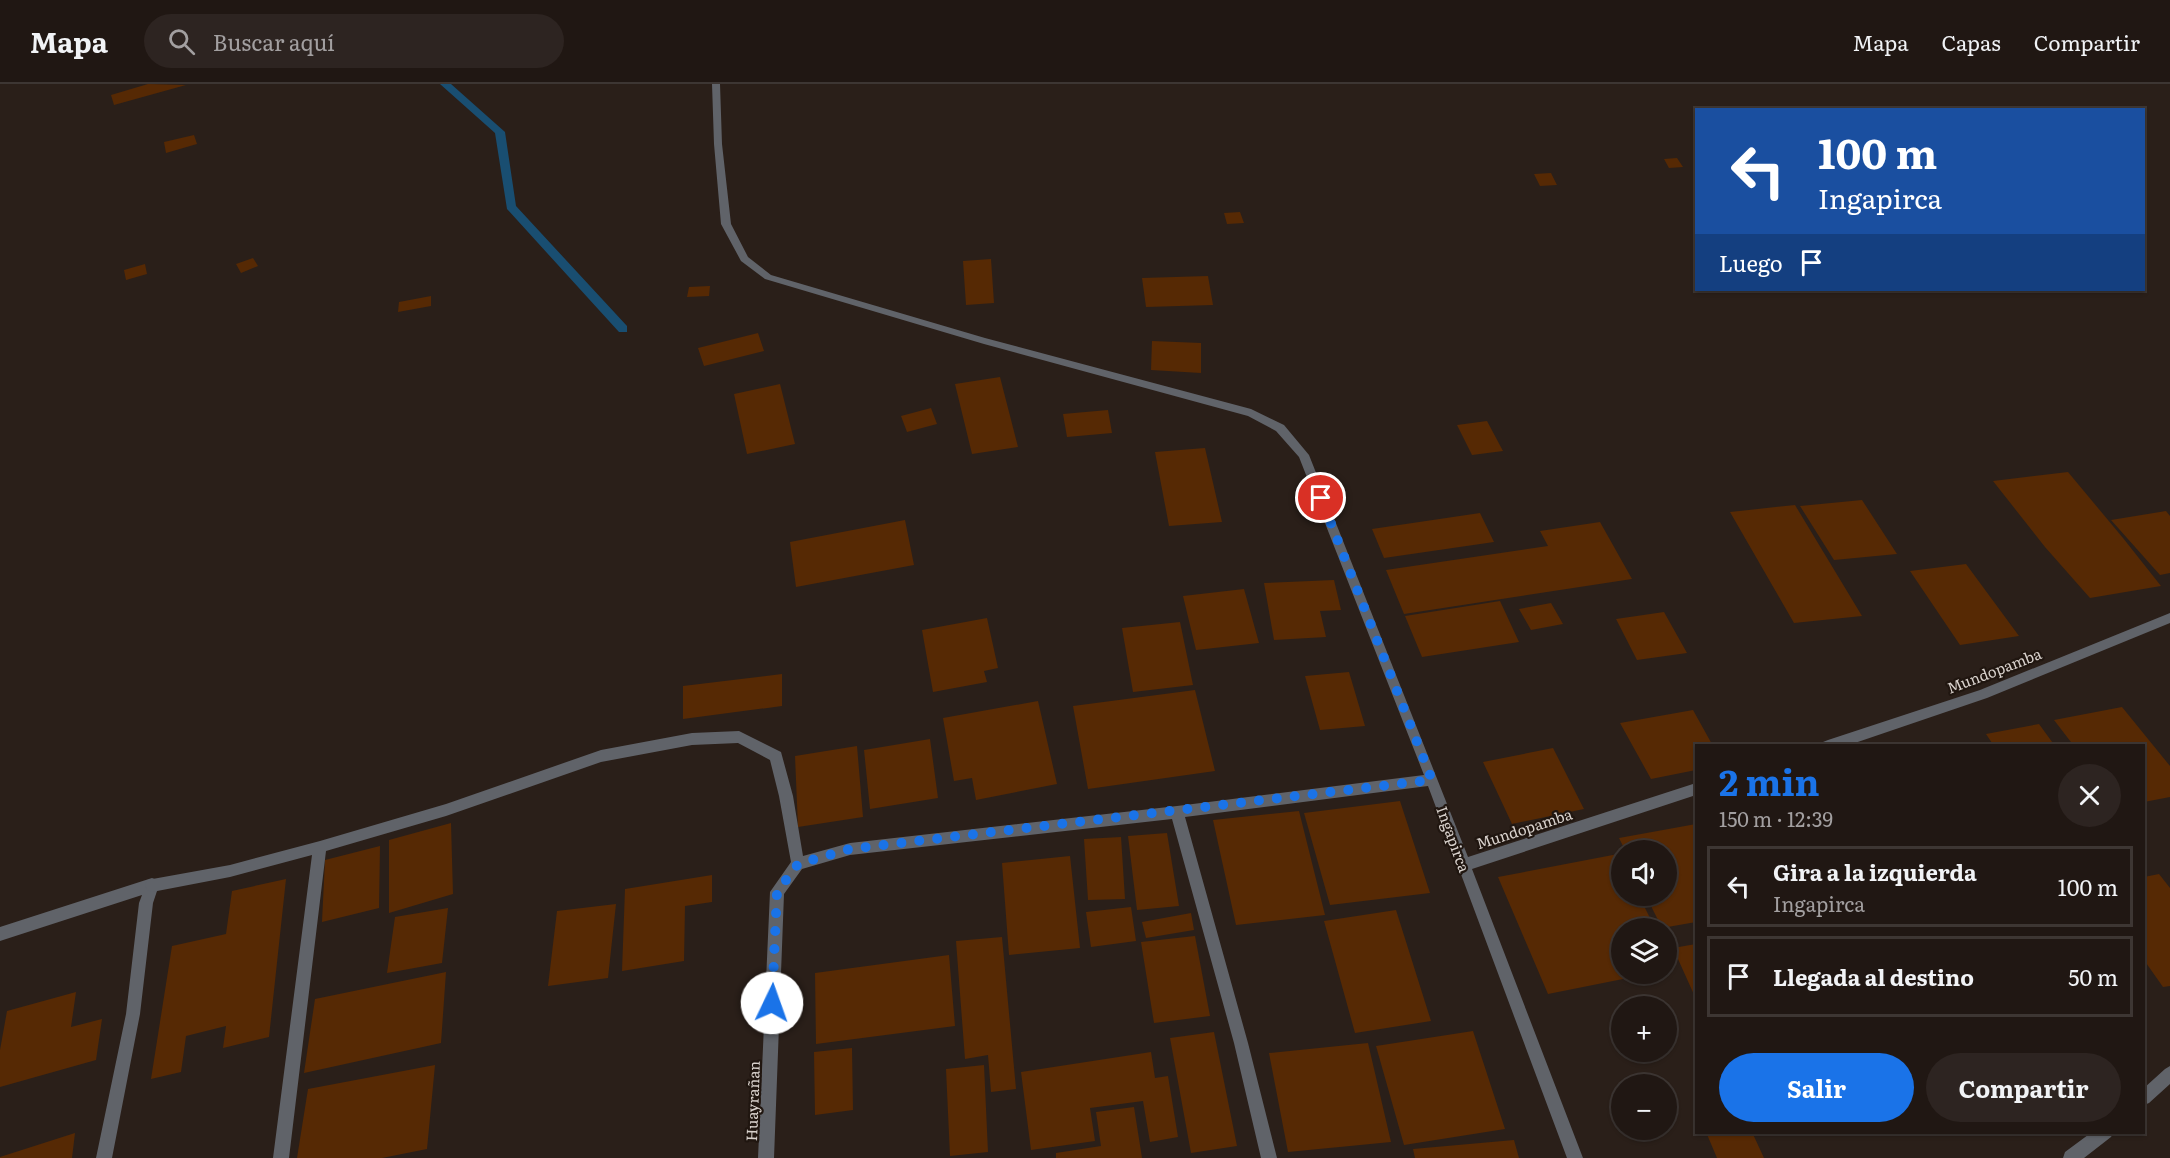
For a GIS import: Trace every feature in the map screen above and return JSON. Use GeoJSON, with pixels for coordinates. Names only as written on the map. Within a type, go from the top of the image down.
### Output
{"type":"FeatureCollection","features":[{"type":"Feature","properties":{"kind":"street","name":"Ingapirca"},"geometry":{"type":"LineString","coordinates":[[716,84],[718,144],[726,224],[744,259],[768,277],[984,341],[1251,413],[1280,428],[1304,455],[1432,780],[1575,1158]]}},
{"type":"Feature","properties":{"kind":"street","name":"Mundopamba"},"geometry":{"type":"LineString","coordinates":[[1834,744],[1983,694],[2170,618]]}},
{"type":"Feature","properties":{"kind":"street"},"geometry":{"type":"LineString","coordinates":[[0,934],[152,885],[230,871],[446,810],[601,756],[692,739],[739,736],[776,756],[786,796],[798,864],[850,849],[1432,780]]}},
{"type":"Feature","properties":{"kind":"street","name":"Mundopamba"},"geometry":{"type":"LineString","coordinates":[[1464,865],[1695,789]]}},
{"type":"Feature","properties":{"kind":"street"},"geometry":{"type":"LineString","coordinates":[[1177,812],[1241,1042],[1269,1158]]}},
{"type":"Feature","properties":{"kind":"street"},"geometry":{"type":"LineString","coordinates":[[281,1158],[320,847]]}},
{"type":"Feature","properties":{"kind":"street","name":"Huayrañan"},"geometry":{"type":"LineString","coordinates":[[766,1158],[777,892],[798,864]]}},
{"type":"Feature","properties":{"kind":"street"},"geometry":{"type":"LineString","coordinates":[[104,1158],[133,1014],[146,903],[152,885]]}},
{"type":"Feature","properties":{"kind":"street"},"geometry":{"type":"LineString","coordinates":[[2145,1097],[2170,1074]]}},
{"type":"Feature","properties":{"kind":"street"},"geometry":{"type":"LineString","coordinates":[[2071,1158],[2103,1134]]}},
{"type":"Feature","properties":{"kind":"building"},"geometry":{"type":"Polygon","coordinates":[[[148,84],[186,85],[114,105],[111,95],[148,84]]]}},
{"type":"Feature","properties":{"kind":"building"},"geometry":{"type":"Polygon","coordinates":[[[194,135],[197,144],[166,153],[164,142],[194,135]]]}},
{"type":"Feature","properties":{"kind":"building"},"geometry":{"type":"Polygon","coordinates":[[[1677,158],[1683,167],[1669,168],[1664,159],[1677,158]]]}},
{"type":"Feature","properties":{"kind":"building"},"geometry":{"type":"Polygon","coordinates":[[[1551,173],[1557,185],[1540,186],[1534,174],[1551,173]]]}},
{"type":"Feature","properties":{"kind":"building"},"geometry":{"type":"Polygon","coordinates":[[[1240,212],[1244,223],[1227,224],[1224,213],[1240,212]]]}},
{"type":"Feature","properties":{"kind":"building"},"geometry":{"type":"Polygon","coordinates":[[[253,258],[258,266],[241,273],[236,264],[253,258]]]}},
{"type":"Feature","properties":{"kind":"building"},"geometry":{"type":"Polygon","coordinates":[[[991,259],[994,303],[966,305],[963,261],[991,259]]]}},
{"type":"Feature","properties":{"kind":"building"},"geometry":{"type":"Polygon","coordinates":[[[145,264],[147,274],[126,280],[124,270],[145,264]]]}},
{"type":"Feature","properties":{"kind":"building"},"geometry":{"type":"Polygon","coordinates":[[[1208,276],[1213,305],[1146,307],[1142,278],[1208,276]]]}},
{"type":"Feature","properties":{"kind":"building"},"geometry":{"type":"Polygon","coordinates":[[[710,286],[709,296],[687,297],[689,287],[710,286]]]}},
{"type":"Feature","properties":{"kind":"building"},"geometry":{"type":"Polygon","coordinates":[[[431,296],[431,306],[398,312],[399,302],[431,296]]]}},
{"type":"Feature","properties":{"kind":"building"},"geometry":{"type":"Polygon","coordinates":[[[758,333],[764,351],[704,366],[698,348],[758,333]]]}},
{"type":"Feature","properties":{"kind":"building"},"geometry":{"type":"Polygon","coordinates":[[[1152,341],[1201,343],[1201,373],[1151,370],[1152,341]]]}},
{"type":"Feature","properties":{"kind":"building"},"geometry":{"type":"Polygon","coordinates":[[[1000,377],[1018,447],[972,454],[955,384],[1000,377]]]}},
{"type":"Feature","properties":{"kind":"building"},"geometry":{"type":"Polygon","coordinates":[[[780,384],[795,444],[747,454],[734,394],[780,384]]]}},
{"type":"Feature","properties":{"kind":"building"},"geometry":{"type":"Polygon","coordinates":[[[931,408],[937,424],[907,432],[901,416],[931,408]]]}},
{"type":"Feature","properties":{"kind":"building"},"geometry":{"type":"Polygon","coordinates":[[[1108,410],[1112,433],[1067,437],[1063,414],[1108,410]]]}},
{"type":"Feature","properties":{"kind":"building"},"geometry":{"type":"Polygon","coordinates":[[[1487,421],[1503,451],[1472,455],[1457,425],[1487,421]]]}},
{"type":"Feature","properties":{"kind":"building"},"geometry":{"type":"Polygon","coordinates":[[[1205,448],[1222,522],[1169,526],[1155,452],[1205,448]]]}},
{"type":"Feature","properties":{"kind":"building"},"geometry":{"type":"Polygon","coordinates":[[[2068,472],[2161,586],[2090,598],[2045,547],[1993,481],[2068,472]]]}},
{"type":"Feature","properties":{"kind":"building"},"geometry":{"type":"Polygon","coordinates":[[[1862,500],[1897,554],[1834,560],[1800,506],[1862,500]]]}},
{"type":"Feature","properties":{"kind":"building"},"geometry":{"type":"Polygon","coordinates":[[[1795,505],[1862,616],[1794,623],[1730,512],[1795,505]]]}},
{"type":"Feature","properties":{"kind":"building"},"geometry":{"type":"Polygon","coordinates":[[[2166,511],[2170,516],[2170,573],[2160,575],[2111,520],[2166,511]]]}},
{"type":"Feature","properties":{"kind":"building"},"geometry":{"type":"Polygon","coordinates":[[[1480,513],[1494,542],[1384,558],[1372,529],[1480,513]]]}},
{"type":"Feature","properties":{"kind":"building"},"geometry":{"type":"Polygon","coordinates":[[[905,520],[914,565],[796,587],[790,542],[905,520]]]}},
{"type":"Feature","properties":{"kind":"building"},"geometry":{"type":"Polygon","coordinates":[[[1600,522],[1632,579],[1404,614],[1386,570],[1548,546],[1540,531],[1600,522]]]}},
{"type":"Feature","properties":{"kind":"building"},"geometry":{"type":"Polygon","coordinates":[[[1966,564],[2019,636],[1960,645],[1910,571],[1966,564]]]}},
{"type":"Feature","properties":{"kind":"building"},"geometry":{"type":"Polygon","coordinates":[[[1334,580],[1341,610],[1320,611],[1326,637],[1274,640],[1264,583],[1334,580]]]}},
{"type":"Feature","properties":{"kind":"building"},"geometry":{"type":"Polygon","coordinates":[[[1244,589],[1259,643],[1196,650],[1183,596],[1244,589]]]}},
{"type":"Feature","properties":{"kind":"building"},"geometry":{"type":"Polygon","coordinates":[[[1500,601],[1519,642],[1422,657],[1405,616],[1500,601]]]}},
{"type":"Feature","properties":{"kind":"building"},"geometry":{"type":"Polygon","coordinates":[[[1551,603],[1563,624],[1531,630],[1519,609],[1551,603]]]}},
{"type":"Feature","properties":{"kind":"building"},"geometry":{"type":"Polygon","coordinates":[[[1664,612],[1687,653],[1637,660],[1616,619],[1664,612]]]}},
{"type":"Feature","properties":{"kind":"building"},"geometry":{"type":"Polygon","coordinates":[[[987,618],[998,668],[984,671],[987,682],[933,692],[922,630],[987,618]]]}},
{"type":"Feature","properties":{"kind":"building"},"geometry":{"type":"Polygon","coordinates":[[[1180,622],[1193,685],[1133,692],[1122,628],[1180,622]]]}},
{"type":"Feature","properties":{"kind":"building"},"geometry":{"type":"Polygon","coordinates":[[[1349,672],[1365,726],[1320,730],[1305,676],[1349,672]]]}},
{"type":"Feature","properties":{"kind":"building"},"geometry":{"type":"Polygon","coordinates":[[[782,674],[782,706],[683,719],[683,686],[782,674]]]}},
{"type":"Feature","properties":{"kind":"building"},"geometry":{"type":"Polygon","coordinates":[[[1195,690],[1215,771],[1088,789],[1073,706],[1195,690]]]}},
{"type":"Feature","properties":{"kind":"building"},"geometry":{"type":"Polygon","coordinates":[[[1038,701],[1057,784],[976,800],[972,778],[954,781],[943,718],[1038,701]]]}},
{"type":"Feature","properties":{"kind":"building"},"geometry":{"type":"Polygon","coordinates":[[[2122,707],[2170,766],[2170,797],[2145,802],[2145,744],[2072,744],[2054,720],[2122,707]]]}},
{"type":"Feature","properties":{"kind":"building"},"geometry":{"type":"Polygon","coordinates":[[[1693,710],[1712,744],[1695,744],[1695,770],[1651,779],[1620,723],[1693,710]]]}},
{"type":"Feature","properties":{"kind":"building"},"geometry":{"type":"Polygon","coordinates":[[[2039,724],[2054,744],[1993,744],[1986,734],[2039,724]]]}},
{"type":"Feature","properties":{"kind":"building"},"geometry":{"type":"Polygon","coordinates":[[[930,739],[938,798],[870,809],[864,750],[930,739]]]}},
{"type":"Feature","properties":{"kind":"building"},"geometry":{"type":"Polygon","coordinates":[[[857,746],[863,817],[798,827],[795,756],[857,746]]]}},
{"type":"Feature","properties":{"kind":"building"},"geometry":{"type":"Polygon","coordinates":[[[1553,748],[1584,809],[1512,824],[1483,762],[1553,748]]]}},
{"type":"Feature","properties":{"kind":"building"},"geometry":{"type":"Polygon","coordinates":[[[1400,801],[1430,893],[1330,905],[1304,813],[1400,801]]]}},
{"type":"Feature","properties":{"kind":"building"},"geometry":{"type":"Polygon","coordinates":[[[1299,811],[1325,915],[1236,925],[1213,820],[1299,811]]]}},
{"type":"Feature","properties":{"kind":"building"},"geometry":{"type":"Polygon","coordinates":[[[451,823],[453,894],[389,913],[389,840],[451,823]]]}},
{"type":"Feature","properties":{"kind":"building"},"geometry":{"type":"Polygon","coordinates":[[[1695,824],[1695,922],[1677,925],[1677,918],[1657,918],[1651,906],[1677,906],[1677,840],[1620,840],[1619,838],[1695,824]]]}},
{"type":"Feature","properties":{"kind":"building"},"geometry":{"type":"Polygon","coordinates":[[[1167,833],[1179,906],[1137,910],[1128,836],[1167,833]]]}},
{"type":"Feature","properties":{"kind":"building"},"geometry":{"type":"Polygon","coordinates":[[[1121,837],[1125,899],[1088,900],[1084,839],[1121,837]]]}},
{"type":"Feature","properties":{"kind":"building"},"geometry":{"type":"Polygon","coordinates":[[[380,846],[379,908],[322,922],[325,860],[380,846]]]}},
{"type":"Feature","properties":{"kind":"building"},"geometry":{"type":"Polygon","coordinates":[[[1611,855],[1611,906],[1644,906],[1650,918],[1611,918],[1611,981],[1548,994],[1498,877],[1611,855]]]}},
{"type":"Feature","properties":{"kind":"building"},"geometry":{"type":"Polygon","coordinates":[[[1070,856],[1080,948],[1009,955],[1002,863],[1070,856]]]}},
{"type":"Feature","properties":{"kind":"building"},"geometry":{"type":"Polygon","coordinates":[[[2159,874],[2170,888],[2170,986],[2163,987],[2145,961],[2145,877],[2159,874]]]}},
{"type":"Feature","properties":{"kind":"building"},"geometry":{"type":"Polygon","coordinates":[[[712,875],[712,902],[685,906],[684,961],[622,971],[625,889],[712,875]]]}},
{"type":"Feature","properties":{"kind":"building"},"geometry":{"type":"Polygon","coordinates":[[[286,879],[269,1037],[223,1048],[226,1026],[186,1036],[181,1072],[151,1079],[172,946],[226,934],[232,891],[286,879]]]}},
{"type":"Feature","properties":{"kind":"building"},"geometry":{"type":"Polygon","coordinates":[[[616,904],[608,978],[548,986],[557,911],[616,904]]]}},
{"type":"Feature","properties":{"kind":"building"},"geometry":{"type":"Polygon","coordinates":[[[1131,907],[1136,941],[1091,947],[1086,912],[1131,907]]]}},
{"type":"Feature","properties":{"kind":"building"},"geometry":{"type":"Polygon","coordinates":[[[448,908],[442,963],[387,973],[395,917],[448,908]]]}},
{"type":"Feature","properties":{"kind":"building"},"geometry":{"type":"Polygon","coordinates":[[[1396,910],[1431,1021],[1355,1033],[1324,921],[1396,910]]]}},
{"type":"Feature","properties":{"kind":"building"},"geometry":{"type":"Polygon","coordinates":[[[1191,913],[1194,930],[1146,938],[1142,922],[1191,913]]]}},
{"type":"Feature","properties":{"kind":"building"},"geometry":{"type":"Polygon","coordinates":[[[1195,936],[1210,1016],[1154,1023],[1141,942],[1195,936]]]}},
{"type":"Feature","properties":{"kind":"building"},"geometry":{"type":"Polygon","coordinates":[[[1002,937],[1016,1089],[991,1092],[988,1055],[965,1059],[956,941],[1002,937]]]}},
{"type":"Feature","properties":{"kind":"building"},"geometry":{"type":"Polygon","coordinates":[[[1695,944],[1695,997],[1677,957],[1677,947],[1695,944]]]}},
{"type":"Feature","properties":{"kind":"building"},"geometry":{"type":"Polygon","coordinates":[[[949,955],[955,1026],[816,1044],[815,973],[949,955]]]}},
{"type":"Feature","properties":{"kind":"building"},"geometry":{"type":"Polygon","coordinates":[[[446,972],[441,1043],[304,1073],[315,999],[446,972]]]}},
{"type":"Feature","properties":{"kind":"building"},"geometry":{"type":"Polygon","coordinates":[[[76,992],[71,1027],[102,1019],[96,1060],[0,1087],[0,1050],[7,1011],[76,992]]]}},
{"type":"Feature","properties":{"kind":"building"},"geometry":{"type":"Polygon","coordinates":[[[1473,1031],[1505,1129],[1404,1145],[1376,1046],[1473,1031]]]}},
{"type":"Feature","properties":{"kind":"building"},"geometry":{"type":"Polygon","coordinates":[[[1214,1032],[1237,1146],[1191,1153],[1170,1038],[1214,1032]]]}},
{"type":"Feature","properties":{"kind":"building"},"geometry":{"type":"Polygon","coordinates":[[[1368,1043],[1391,1142],[1288,1152],[1269,1053],[1368,1043]]]}},
{"type":"Feature","properties":{"kind":"building"},"geometry":{"type":"Polygon","coordinates":[[[852,1048],[853,1110],[815,1115],[814,1052],[852,1048]]]}},
{"type":"Feature","properties":{"kind":"building"},"geometry":{"type":"Polygon","coordinates":[[[1151,1052],[1155,1078],[1168,1076],[1178,1137],[1150,1142],[1143,1101],[1090,1108],[1095,1141],[1031,1150],[1021,1072],[1151,1052]]]}},
{"type":"Feature","properties":{"kind":"building"},"geometry":{"type":"Polygon","coordinates":[[[435,1065],[427,1149],[382,1158],[297,1158],[308,1089],[435,1065]]]}},
{"type":"Feature","properties":{"kind":"building"},"geometry":{"type":"Polygon","coordinates":[[[984,1065],[988,1152],[950,1156],[946,1069],[984,1065]]]}},
{"type":"Feature","properties":{"kind":"building"},"geometry":{"type":"Polygon","coordinates":[[[1134,1107],[1142,1158],[1056,1158],[1056,1153],[1101,1146],[1096,1112],[1134,1107]]]}},
{"type":"Feature","properties":{"kind":"building"},"geometry":{"type":"Polygon","coordinates":[[[75,1133],[72,1158],[0,1158],[0,1157],[75,1133]]]}},
{"type":"Feature","properties":{"kind":"building"},"geometry":{"type":"Polygon","coordinates":[[[1707,1134],[1753,1134],[1764,1158],[1717,1158],[1707,1134]]]}},
{"type":"Feature","properties":{"kind":"building"},"geometry":{"type":"Polygon","coordinates":[[[1514,1140],[1519,1158],[1415,1158],[1413,1149],[1514,1140]]]}},
{"type":"Feature","properties":{"kind":"waterway"},"geometry":{"type":"LineString","coordinates":[[445,84],[500,132],[511,207],[623,329]]}},
{"type":"Feature","properties":{"kind":"route"},"geometry":{"type":"LineString","coordinates":[[772,1003],[777,892],[798,864],[850,849],[1432,780],[1321,498]]}}]}
